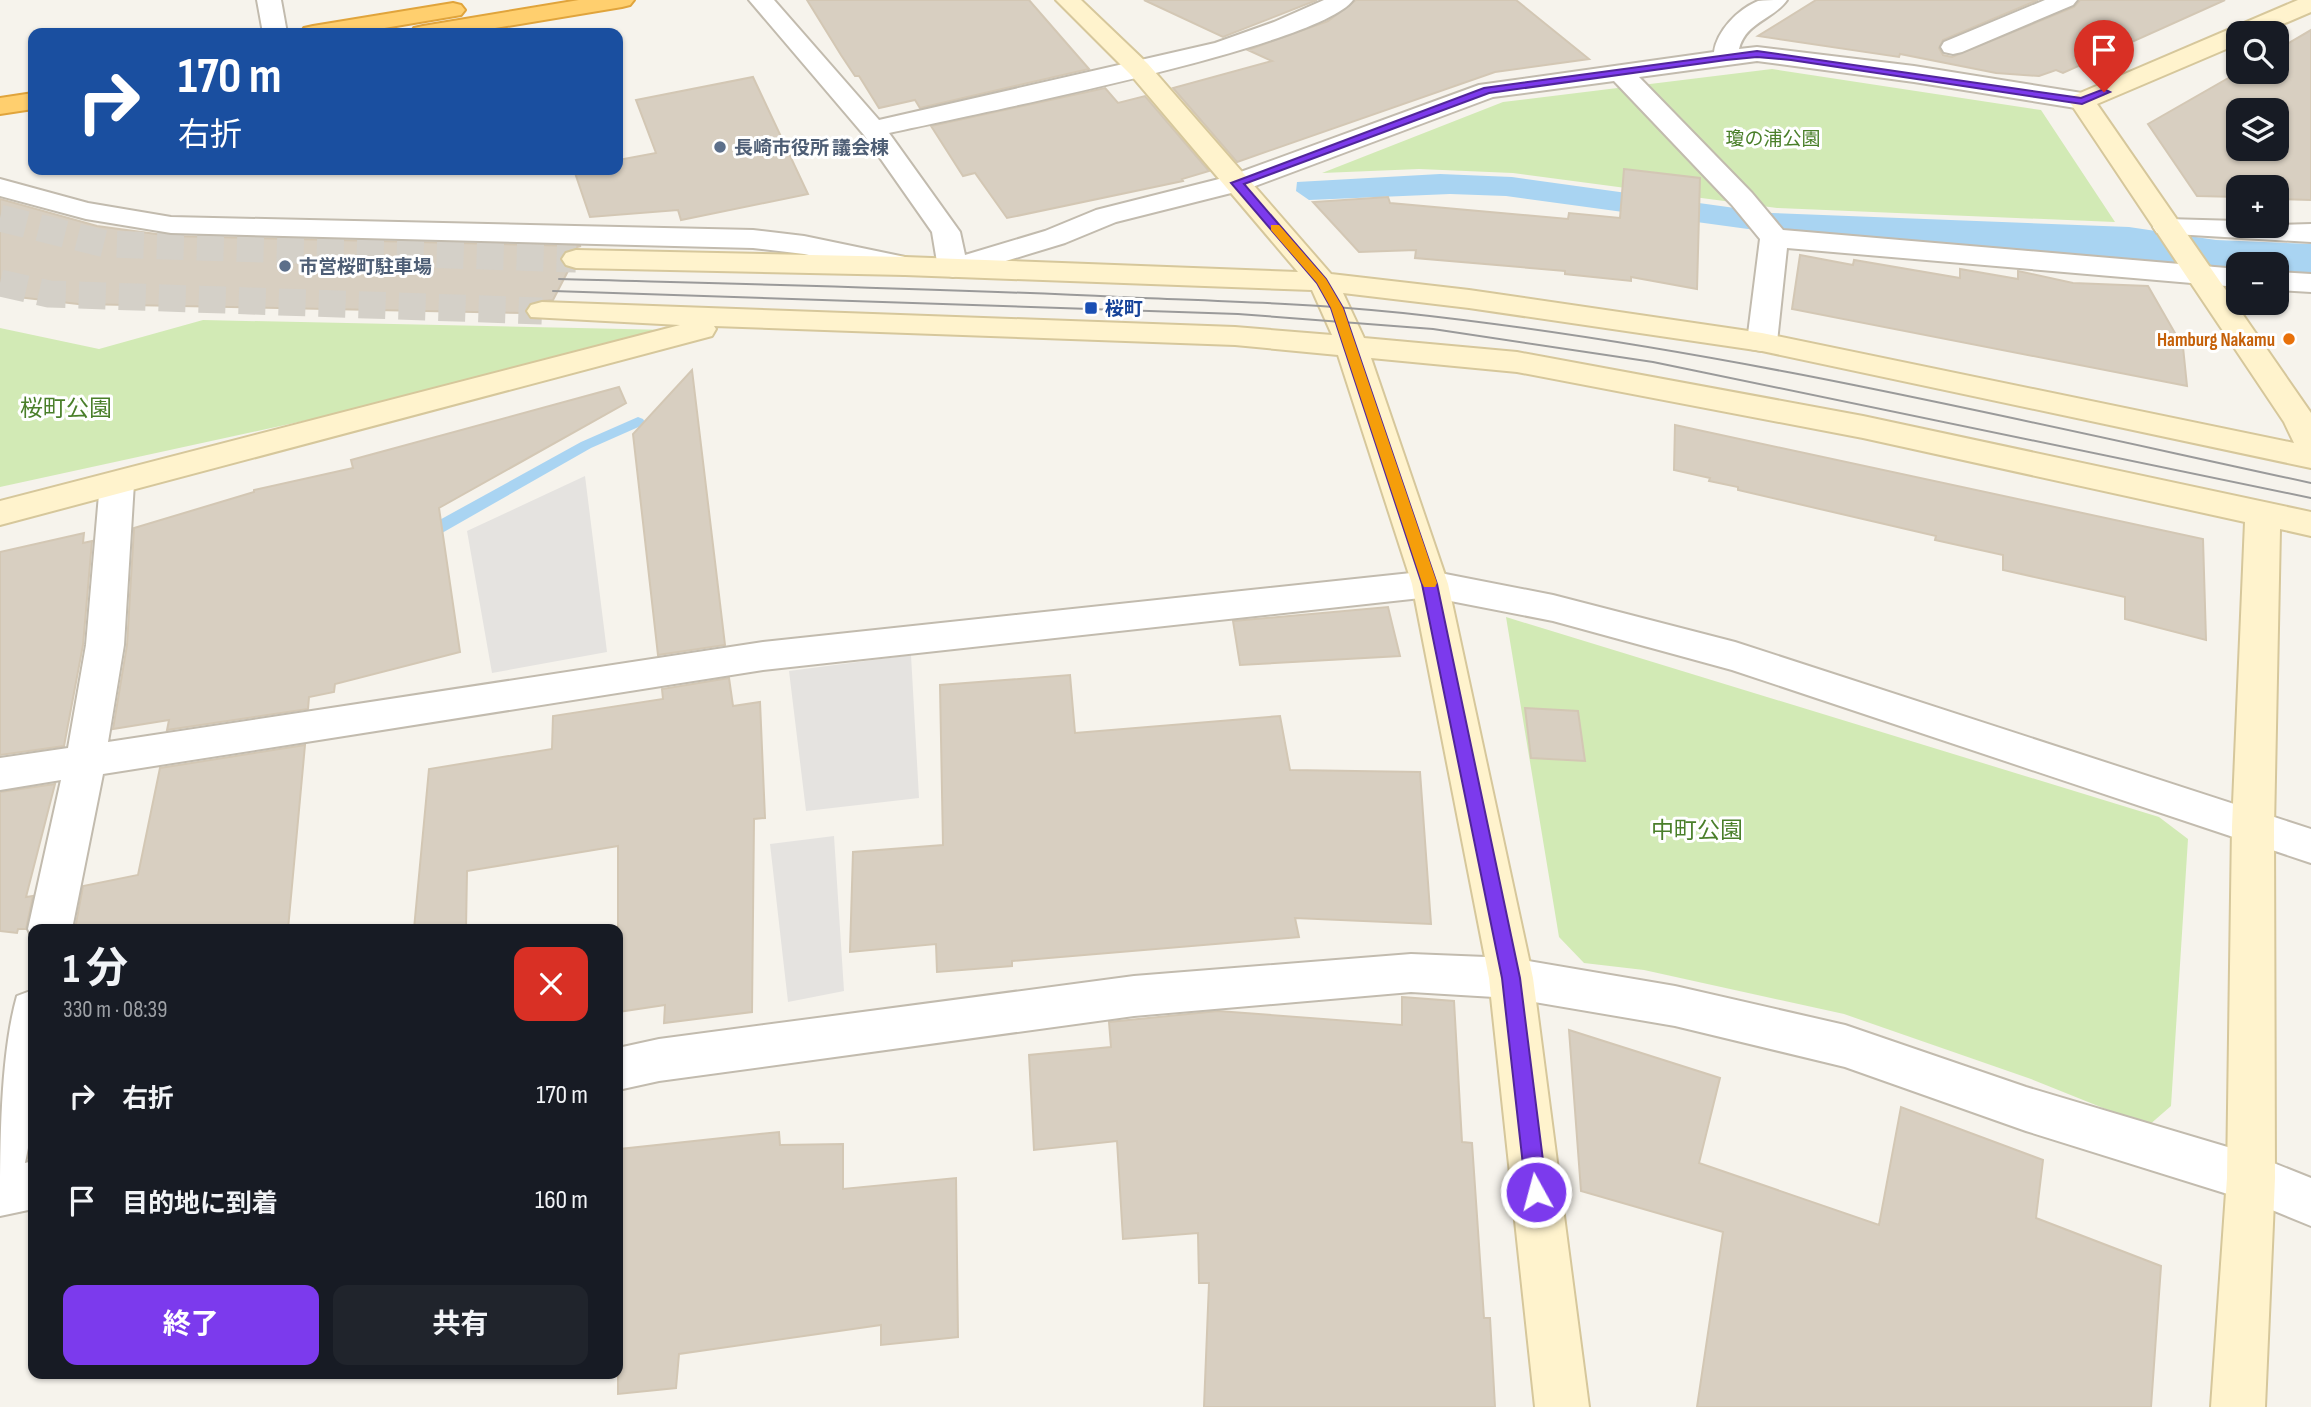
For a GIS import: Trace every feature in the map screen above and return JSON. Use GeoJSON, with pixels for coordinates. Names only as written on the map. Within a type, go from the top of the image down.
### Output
{"type":"FeatureCollection","features":[{"type":"Feature","properties":{"kind":"highway"},"geometry":{"type":"LineString","coordinates":[[343,28],[512,0]]}},
{"type":"Feature","properties":{"kind":"highway"},"geometry":{"type":"LineString","coordinates":[[453,28],[622,0]]}},
{"type":"Feature","properties":{"kind":"highway"},"geometry":{"type":"LineString","coordinates":[[0,87],[28,82]]}},
{"type":"Feature","properties":{"kind":"highway"},"geometry":{"type":"LineString","coordinates":[[0,106],[28,102]]}},
{"type":"Feature","properties":{"kind":"street"},"geometry":{"type":"LineString","coordinates":[[270,0],[274,28]]}},
{"type":"Feature","properties":{"kind":"street"},"geometry":{"type":"LineString","coordinates":[[761,0],[873,129],[946,232],[953,268]]}},
{"type":"Feature","properties":{"kind":"street"},"geometry":{"type":"LineString","coordinates":[[1068,0],[1139,69],[1322,282],[1337,308],[1430,584],[1511,978],[1562,1407]]}},
{"type":"Feature","properties":{"kind":"street"},"geometry":{"type":"LineString","coordinates":[[873,129],[1139,69],[1248,41],[1322,11],[1341,0]]}},
{"type":"Feature","properties":{"kind":"street"},"geometry":{"type":"LineString","coordinates":[[1726,57],[1727,41],[1736,27],[1775,0]]}},
{"type":"Feature","properties":{"kind":"street"},"geometry":{"type":"LineString","coordinates":[[1953,47],[2065,0]]}},
{"type":"Feature","properties":{"kind":"street"},"geometry":{"type":"LineString","coordinates":[[2277,21],[2308,10]]}},
{"type":"Feature","properties":{"kind":"street"},"geometry":{"type":"LineString","coordinates":[[953,268],[1055,237],[1106,216],[1237,183],[1488,90],[1757,54],[2082,101],[2226,40]]}},
{"type":"Feature","properties":{"kind":"street"},"geometry":{"type":"LineString","coordinates":[[1621,73],[1742,199],[1774,238],[1762,342]]}},
{"type":"Feature","properties":{"kind":"street"},"geometry":{"type":"LineString","coordinates":[[2082,101],[2300,421],[2311,443]]}},
{"type":"Feature","properties":{"kind":"street"},"geometry":{"type":"LineString","coordinates":[[0,187],[86,211],[171,225],[753,239],[804,245],[905,266]]}},
{"type":"Feature","properties":{"kind":"street"},"geometry":{"type":"LineString","coordinates":[[2168,228],[2311,233]]}},
{"type":"Feature","properties":{"kind":"street"},"geometry":{"type":"LineString","coordinates":[[1774,238],[2226,276]]}},
{"type":"Feature","properties":{"kind":"street"},"geometry":{"type":"LineString","coordinates":[[576,259],[905,266],[1322,282],[1469,299],[1762,342],[2311,457]]}},
{"type":"Feature","properties":{"kind":"street"},"geometry":{"type":"LineString","coordinates":[[2289,282],[2311,283]]}},
{"type":"Feature","properties":{"kind":"street"},"geometry":{"type":"LineString","coordinates":[[542,311],[1235,336],[1517,362],[1674,390],[2311,524]]}},
{"type":"Feature","properties":{"kind":"street"},"geometry":{"type":"LineString","coordinates":[[0,513],[740,318]]}},
{"type":"Feature","properties":{"kind":"street"},"geometry":{"type":"LineString","coordinates":[[51,924],[85,762],[106,633],[117,483]]}},
{"type":"Feature","properties":{"kind":"street"},"geometry":{"type":"LineString","coordinates":[[2238,1407],[2251,1178],[2253,827],[2263,514]]}},
{"type":"Feature","properties":{"kind":"street"},"geometry":{"type":"LineString","coordinates":[[0,774],[762,656],[1430,584],[1480,592],[1650,631],[1838,689],[2311,846]]}},
{"type":"Feature","properties":{"kind":"street"},"geometry":{"type":"LineString","coordinates":[[623,1068],[672,1059],[1134,996],[1411,973],[1511,978],[1675,1006],[1845,1046],[2026,1109],[2251,1178],[2311,1202]]}},
{"type":"Feature","properties":{"kind":"street"},"geometry":{"type":"LineString","coordinates":[[0,1169],[28,1034]]}},
{"type":"Feature","properties":{"kind":"street"},"geometry":{"type":"LineString","coordinates":[[0,1192],[28,1186]]}},
{"type":"Feature","properties":{"kind":"green space","name":"瓊の浦公園"},"geometry":{"type":"Polygon","coordinates":[[[1772,69],[2041,110],[2115,222],[1777,208],[1513,173],[1419,169],[1322,173],[1503,102],[1772,69]]]}},
{"type":"Feature","properties":{"kind":"green space","name":"桜町公園"},"geometry":{"type":"Polygon","coordinates":[[[203,320],[717,331],[0,487],[0,328],[99,349],[203,320]]]}},
{"type":"Feature","properties":{"kind":"green space","name":"中町公園"},"geometry":{"type":"Polygon","coordinates":[[[1506,617],[2159,817],[2188,839],[2171,1106],[2148,1126],[2031,1079],[1844,1014],[1644,970],[1584,963],[1559,937],[1506,617]]]}},
{"type":"Feature","properties":{"kind":"shaded area"},"geometry":{"type":"Polygon","coordinates":[[[585,476],[607,652],[492,673],[467,531],[585,476]]]}},
{"type":"Feature","properties":{"kind":"shaded area"},"geometry":{"type":"Polygon","coordinates":[[[911,655],[919,798],[806,811],[789,671],[911,655]]]}},
{"type":"Feature","properties":{"kind":"shaded area"},"geometry":{"type":"Polygon","coordinates":[[[834,836],[844,991],[788,1002],[770,844],[834,836]]]}},
{"type":"Feature","properties":{"kind":"water"},"geometry":{"type":"Polygon","coordinates":[[[1440,174],[1512,177],[1771,213],[2129,227],[2216,240],[2311,244],[2311,274],[2289,273],[2289,252],[2226,252],[2226,270],[2148,260],[1748,229],[1506,196],[1450,194],[1309,200],[1296,191],[1297,182],[1440,174]]]}},
{"type":"Feature","properties":{"kind":"building"},"geometry":{"type":"Polygon","coordinates":[[[807,0],[1029,0],[1089,69],[920,108],[915,100],[879,108],[859,76],[855,76],[841,55],[807,0]]]}},
{"type":"Feature","properties":{"kind":"building"},"geometry":{"type":"Polygon","coordinates":[[[1144,0],[1317,0],[1223,37],[1144,0]]]}},
{"type":"Feature","properties":{"kind":"building"},"geometry":{"type":"Polygon","coordinates":[[[1356,0],[1516,0],[1589,59],[1495,72],[1237,162],[1173,88],[1272,61],[1248,50],[1328,21],[1356,0]]]}},
{"type":"Feature","properties":{"kind":"building"},"geometry":{"type":"Polygon","coordinates":[[[1816,0],[2038,0],[1943,40],[1939,48],[1943,55],[1952,57],[2074,7],[2080,0],[2225,0],[2063,73],[2056,70],[2039,76],[1996,73],[1900,54],[1899,57],[1758,36],[1816,0]]]}},
{"type":"Feature","properties":{"kind":"building"},"geometry":{"type":"Polygon","coordinates":[[[2311,30],[2311,200],[2289,199],[2289,175],[2226,175],[2226,197],[2197,196],[2148,124],[2226,79],[2226,84],[2289,84],[2289,43],[2311,30]]]}},
{"type":"Feature","properties":{"kind":"building","name":"長崎市役所 議会棟"},"geometry":{"type":"Polygon","coordinates":[[[753,77],[808,194],[681,220],[678,210],[590,217],[576,175],[623,175],[623,159],[656,153],[636,100],[753,77]]]}},
{"type":"Feature","properties":{"kind":"building"},"geometry":{"type":"Polygon","coordinates":[[[1105,88],[1118,103],[1145,96],[1209,171],[1182,179],[1183,181],[1007,218],[975,173],[963,176],[931,126],[1105,88]]]}},
{"type":"Feature","properties":{"kind":"building"},"geometry":{"type":"Polygon","coordinates":[[[1624,169],[1700,178],[1697,289],[1631,277],[1631,281],[1565,274],[1565,271],[1415,258],[1416,250],[1359,252],[1313,202],[1388,197],[1390,203],[1568,219],[1569,213],[1620,218],[1624,169]]]}},
{"type":"Feature","properties":{"kind":"building","name":"市営桜町駐車場"},"geometry":{"type":"Polygon","coordinates":[[[0,199],[97,226],[171,236],[581,246],[565,250],[560,258],[569,269],[553,300],[530,302],[525,313],[78,304],[0,295],[0,199]]]}},
{"type":"Feature","properties":{"kind":"building"},"geometry":{"type":"Polygon","coordinates":[[[1800,255],[1853,265],[1854,260],[1960,278],[1960,269],[2018,279],[2018,271],[2073,283],[2148,286],[2183,347],[2187,386],[1792,309],[1800,255]]]}},
{"type":"Feature","properties":{"kind":"building"},"geometry":{"type":"Polygon","coordinates":[[[692,370],[725,645],[658,655],[633,434],[692,370]]]}},
{"type":"Feature","properties":{"kind":"building"},"geometry":{"type":"Polygon","coordinates":[[[619,387],[626,403],[439,508],[460,652],[335,684],[334,692],[309,697],[308,709],[167,730],[169,720],[113,729],[127,645],[134,528],[254,490],[353,468],[351,460],[619,387]]]}},
{"type":"Feature","properties":{"kind":"building"},"geometry":{"type":"Polygon","coordinates":[[[1675,425],[2203,539],[2206,640],[2125,619],[2125,597],[2003,570],[2003,555],[1935,540],[1936,536],[1738,490],[1738,487],[1709,481],[1710,478],[1674,470],[1675,425]]]}},
{"type":"Feature","properties":{"kind":"building"},"geometry":{"type":"Polygon","coordinates":[[[84,533],[83,543],[92,541],[83,645],[64,746],[0,755],[0,552],[84,533]]]}},
{"type":"Feature","properties":{"kind":"building"},"geometry":{"type":"Polygon","coordinates":[[[1388,607],[1400,656],[1240,665],[1233,621],[1388,607]]]}},
{"type":"Feature","properties":{"kind":"building"},"geometry":{"type":"Polygon","coordinates":[[[1070,675],[1075,733],[1280,716],[1290,770],[1420,772],[1431,924],[1295,918],[1299,937],[1012,961],[1012,966],[937,972],[936,944],[850,952],[853,852],[943,845],[940,685],[1070,675]]]}},
{"type":"Feature","properties":{"kind":"building"},"geometry":{"type":"Polygon","coordinates":[[[729,678],[733,706],[760,702],[765,818],[754,819],[752,1012],[664,1023],[665,1005],[623,1011],[623,924],[618,924],[618,846],[467,871],[466,924],[414,924],[429,769],[552,749],[553,716],[663,699],[662,689],[729,678]]]}},
{"type":"Feature","properties":{"kind":"building"},"geometry":{"type":"Polygon","coordinates":[[[1525,708],[1578,711],[1585,761],[1531,758],[1525,708]]]}},
{"type":"Feature","properties":{"kind":"building"},"geometry":{"type":"Polygon","coordinates":[[[305,745],[288,924],[76,924],[83,886],[138,875],[160,768],[305,745]]]}},
{"type":"Feature","properties":{"kind":"building"},"geometry":{"type":"Polygon","coordinates":[[[55,784],[26,897],[33,896],[26,929],[18,929],[17,933],[0,931],[0,792],[55,784]]]}},
{"type":"Feature","properties":{"kind":"building"},"geometry":{"type":"Polygon","coordinates":[[[1402,997],[1454,1001],[1462,1142],[1472,1143],[1484,1318],[1490,1318],[1495,1407],[1204,1407],[1209,1283],[1199,1283],[1198,1233],[1123,1239],[1117,1141],[1034,1150],[1029,1055],[1111,1047],[1109,1022],[1218,1011],[1402,1025],[1402,997]]]}},
{"type":"Feature","properties":{"kind":"building"},"geometry":{"type":"Polygon","coordinates":[[[1569,1030],[1720,1078],[1699,1163],[1879,1225],[1901,1107],[2043,1160],[2036,1218],[2161,1266],[2151,1407],[1697,1407],[1723,1232],[1581,1191],[1569,1030]]]}},
{"type":"Feature","properties":{"kind":"building"},"geometry":{"type":"Polygon","coordinates":[[[779,1132],[780,1145],[843,1144],[843,1189],[956,1178],[958,1337],[881,1345],[881,1325],[679,1354],[676,1388],[618,1394],[618,1379],[623,1379],[623,1149],[779,1132]]]}},
{"type":"Feature","properties":{"kind":"waterway"},"geometry":{"type":"LineString","coordinates":[[422,537],[586,445],[638,422]]}},
{"type":"Feature","properties":{"kind":"tunnel"},"geometry":{"type":"LineString","coordinates":[[0,218],[105,244],[576,259]]}},
{"type":"Feature","properties":{"kind":"tunnel"},"geometry":{"type":"LineString","coordinates":[[0,283],[49,294],[542,311]]}},
{"type":"Feature","properties":{"kind":"tram line"},"geometry":{"type":"LineString","coordinates":[[559,279],[1049,294],[1296,305],[1403,313],[1518,327],[1745,364],[1972,409],[2311,483]]}},
{"type":"Feature","properties":{"kind":"tram line"},"geometry":{"type":"LineString","coordinates":[[553,291],[1238,314],[1433,329],[1653,362],[2311,498]]}},
{"type":"Feature","properties":{"kind":"slow traffic"},"geometry":{"type":"LineString","coordinates":[[1275,227],[1322,282],[1337,308],[1429,583]]}},
{"type":"Feature","properties":{"kind":"place","name":"長崎市役所 議会棟"},"geometry":{"type":"Point","coordinates":[720,147]}},
{"type":"Feature","properties":{"kind":"place","name":"市営桜町駐車場"},"geometry":{"type":"Point","coordinates":[285,266]}},
{"type":"Feature","properties":{"kind":"place","name":"桜町"},"geometry":{"type":"Point","coordinates":[1091,308]}},
{"type":"Feature","properties":{"kind":"place","name":"Hamburg Nakamu"},"geometry":{"type":"Point","coordinates":[2289,339]}},
{"type":"Feature","properties":{"kind":"route"},"geometry":{"type":"LineString","coordinates":[[1536,1192],[1511,978],[1430,584],[1337,308],[1322,282],[1237,183],[1488,90],[1726,57],[1757,54],[1791,57],[2082,101],[2104,92]]}}]}
